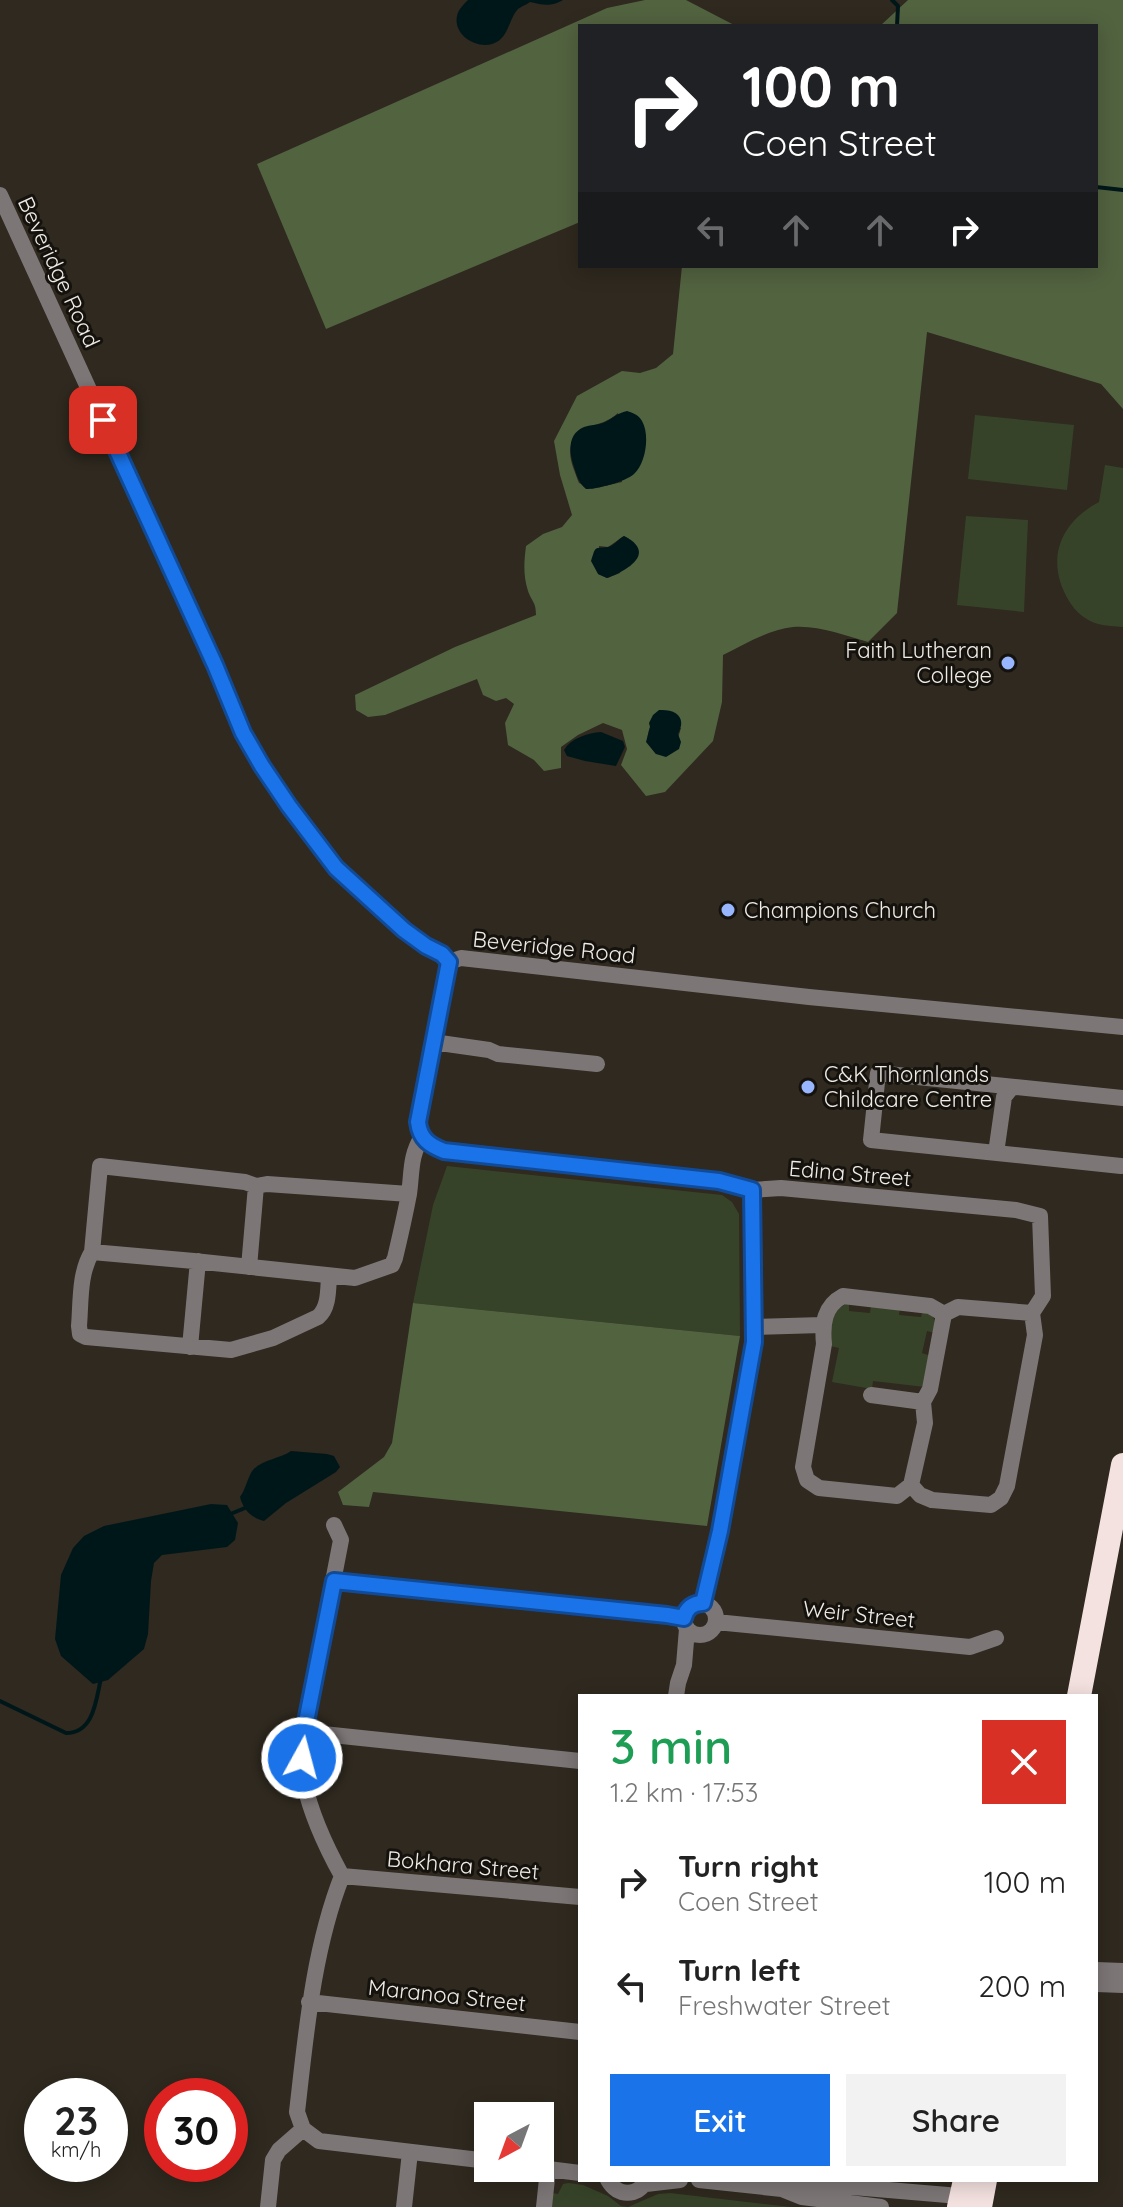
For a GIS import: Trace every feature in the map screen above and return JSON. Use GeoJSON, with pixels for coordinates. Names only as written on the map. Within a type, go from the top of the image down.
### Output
{"type":"FeatureCollection","features":[{"type":"Feature","properties":{"kind":"highway"},"geometry":{"type":"LineString","coordinates":[[1079,1694],[1123,1465]]}},
{"type":"Feature","properties":{"kind":"street","name":"Beveridge Road"},"geometry":{"type":"LineString","coordinates":[[0,195],[243,733],[289,806],[336,868],[404,930],[442,954],[449,962],[461,958],[809,997],[1123,1027]]}},
{"type":"Feature","properties":{"kind":"street"},"geometry":{"type":"LineString","coordinates":[[92,1252],[355,1278],[392,1265],[409,1194],[415,1148],[422,1137],[418,1122],[449,962]]}},
{"type":"Feature","properties":{"kind":"street"},"geometry":{"type":"LineString","coordinates":[[433,1042],[498,1054],[597,1064]]}},
{"type":"Feature","properties":{"kind":"street"},"geometry":{"type":"LineString","coordinates":[[1121,1166],[871,1140],[878,1073],[1123,1098]]}},
{"type":"Feature","properties":{"kind":"street"},"geometry":{"type":"LineString","coordinates":[[996,1153],[1004,1097],[1012,1087]]}},
{"type":"Feature","properties":{"kind":"street","name":"Edina Street"},"geometry":{"type":"LineString","coordinates":[[422,1137],[430,1145],[444,1151],[719,1181],[752,1190],[781,1188],[1016,1210],[1040,1216],[1043,1296],[1032,1313]]}},
{"type":"Feature","properties":{"kind":"street"},"geometry":{"type":"LineString","coordinates":[[329,1276],[325,1307],[318,1317],[273,1338],[231,1350],[80,1334],[83,1278],[86,1261],[92,1252],[100,1166],[245,1182],[256,1186],[267,1184],[409,1194]]}},
{"type":"Feature","properties":{"kind":"street"},"geometry":{"type":"LineString","coordinates":[[249,1267],[256,1186]]}},
{"type":"Feature","properties":{"kind":"street"},"geometry":{"type":"LineString","coordinates":[[703,1603],[720,1531],[754,1342],[752,1190]]}},
{"type":"Feature","properties":{"kind":"street"},"geometry":{"type":"LineString","coordinates":[[190,1347],[198,1261]]}},
{"type":"Feature","properties":{"kind":"street"},"geometry":{"type":"LineString","coordinates":[[843,1296],[930,1306],[944,1314],[930,1389],[923,1402],[925,1423],[911,1485],[897,1496],[819,1488],[807,1480],[803,1467],[824,1344],[822,1325],[833,1301],[843,1296]]}},
{"type":"Feature","properties":{"kind":"street"},"geometry":{"type":"LineString","coordinates":[[911,1485],[920,1495],[932,1500],[991,1505],[1001,1498],[1007,1486],[1035,1335],[1032,1313],[958,1307],[944,1314]]}},
{"type":"Feature","properties":{"kind":"street"},"geometry":{"type":"LineString","coordinates":[[754,1327],[822,1325]]}},
{"type":"Feature","properties":{"kind":"street"},"geometry":{"type":"LineString","coordinates":[[871,1395],[923,1402]]}},
{"type":"Feature","properties":{"kind":"street"},"geometry":{"type":"LineString","coordinates":[[334,1525],[341,1540],[304,1732],[302,1758],[303,1781],[319,1827],[342,1876],[334,1896],[309,2002],[297,2112],[303,2129],[319,2141],[474,2159]]}},
{"type":"Feature","properties":{"kind":"street"},"geometry":{"type":"LineString","coordinates":[[334,1581],[667,1615],[686,1624],[696,1635],[711,1628]]}},
{"type":"Feature","properties":{"kind":"street"},"geometry":{"type":"LineString","coordinates":[[676,1694],[684,1665],[688,1608],[703,1603],[715,1612],[711,1628],[684,1665]]}},
{"type":"Feature","properties":{"kind":"street","name":"Weir Street"},"geometry":{"type":"LineString","coordinates":[[711,1628],[970,1647],[996,1638]]}},
{"type":"Feature","properties":{"kind":"street"},"geometry":{"type":"LineString","coordinates":[[304,1732],[578,1761]]}},
{"type":"Feature","properties":{"kind":"street","name":"Bokhara Street"},"geometry":{"type":"LineString","coordinates":[[342,1876],[578,1897]]}},
{"type":"Feature","properties":{"kind":"street"},"geometry":{"type":"LineString","coordinates":[[1098,1970],[1123,1971]]}},
{"type":"Feature","properties":{"kind":"street"},"geometry":{"type":"LineString","coordinates":[[1098,1984],[1123,1985]]}},
{"type":"Feature","properties":{"kind":"street","name":"Maranoa Street"},"geometry":{"type":"LineString","coordinates":[[309,2002],[578,2032]]}},
{"type":"Feature","properties":{"kind":"street"},"geometry":{"type":"LineString","coordinates":[[268,2207],[273,2160],[279,2150],[303,2129]]}},
{"type":"Feature","properties":{"kind":"street"},"geometry":{"type":"LineString","coordinates":[[404,2207],[410,2152]]}},
{"type":"Feature","properties":{"kind":"street"},"geometry":{"type":"LineString","coordinates":[[554,2169],[578,2172]]}},
{"type":"Feature","properties":{"kind":"street"},"geometry":{"type":"LineString","coordinates":[[544,2182],[544,2207]]}},
{"type":"Feature","properties":{"kind":"street"},"geometry":{"type":"LineString","coordinates":[[607,2182],[617,2191],[630,2194],[646,2182]]}},
{"type":"Feature","properties":{"kind":"street"},"geometry":{"type":"LineString","coordinates":[[717,2182],[782,2189],[802,2197],[881,2207]]}},
{"type":"Feature","properties":{"kind":"street"},"geometry":{"type":"LineString","coordinates":[[782,2189],[806,2183],[972,2195]]}},
{"type":"Feature","properties":{"kind":"green space"},"geometry":{"type":"Polygon","coordinates":[[[645,0],[686,0],[732,24],[578,24],[578,223],[326,329],[257,164],[607,8],[645,0]]]}},
{"type":"Feature","properties":{"kind":"green space"},"geometry":{"type":"Polygon","coordinates":[[[908,0],[1123,0],[1123,409],[1101,384],[927,332],[897,613],[868,642],[821,629],[793,627],[766,634],[723,655],[722,702],[713,741],[665,792],[646,796],[621,765],[627,749],[622,730],[603,723],[561,747],[561,768],[544,771],[534,760],[508,745],[505,723],[514,704],[506,698],[496,701],[483,695],[477,679],[385,715],[368,717],[356,710],[355,695],[455,647],[536,615],[525,579],[526,546],[543,534],[562,527],[572,515],[554,441],[577,396],[622,371],[640,373],[656,368],[673,354],[682,268],[1098,268],[1098,24],[882,24],[908,0]],[[618,413],[582,429],[573,440],[570,452],[579,483],[592,489],[622,482],[618,413]],[[624,536],[608,547],[599,546],[598,574],[607,578],[620,573],[629,539],[624,536]],[[650,727],[648,742],[656,754],[678,738],[681,728],[650,727]]]}},
{"type":"Feature","properties":{"kind":"green space"},"geometry":{"type":"Polygon","coordinates":[[[975,415],[1074,425],[1067,490],[968,479],[975,415]]]}},
{"type":"Feature","properties":{"kind":"green space"},"geometry":{"type":"Polygon","coordinates":[[[1105,465],[1123,468],[1123,627],[1098,624],[1081,615],[1069,601],[1058,572],[1060,544],[1074,521],[1099,502],[1105,465]]]}},
{"type":"Feature","properties":{"kind":"green space"},"geometry":{"type":"Polygon","coordinates":[[[966,516],[1028,520],[1024,612],[957,605],[966,516]]]}},
{"type":"Feature","properties":{"kind":"green space"},"geometry":{"type":"Polygon","coordinates":[[[447,1166],[722,1195],[732,1202],[739,1214],[740,1336],[413,1303],[433,1205],[447,1166]]]}},
{"type":"Feature","properties":{"kind":"green space"},"geometry":{"type":"Polygon","coordinates":[[[849,1302],[849,1311],[870,1313],[871,1305],[900,1307],[899,1315],[921,1317],[923,1309],[932,1316],[935,1333],[927,1331],[922,1353],[931,1356],[925,1387],[873,1381],[872,1389],[832,1382],[839,1348],[830,1346],[830,1320],[836,1311],[849,1302]]]}},
{"type":"Feature","properties":{"kind":"green space"},"geometry":{"type":"Polygon","coordinates":[[[413,1303],[740,1336],[707,1526],[373,1492],[369,1507],[343,1505],[338,1492],[384,1457],[392,1443],[413,1303]]]}},
{"type":"Feature","properties":{"kind":"green space"},"geometry":{"type":"Polygon","coordinates":[[[563,2184],[583,2185],[628,2207],[550,2207],[552,2193],[558,2194],[563,2184]]]}},
{"type":"Feature","properties":{"kind":"green space"},"geometry":{"type":"Polygon","coordinates":[[[670,2193],[791,2207],[628,2207],[658,2194],[670,2193]]]}},
{"type":"Feature","properties":{"kind":"water"},"geometry":{"type":"Polygon","coordinates":[[[468,0],[563,0],[547,5],[530,2],[518,9],[502,38],[486,45],[467,39],[459,29],[458,14],[468,0]]]}},
{"type":"Feature","properties":{"kind":"water"},"geometry":{"type":"Polygon","coordinates":[[[627,411],[639,417],[644,427],[644,456],[638,469],[624,480],[586,489],[578,479],[571,456],[572,439],[578,430],[603,423],[627,411]]]}},
{"type":"Feature","properties":{"kind":"water"},"geometry":{"type":"Polygon","coordinates":[[[624,536],[634,542],[638,549],[639,555],[635,561],[607,578],[598,574],[591,561],[595,550],[610,546],[624,536]]]}},
{"type":"Feature","properties":{"kind":"water"},"geometry":{"type":"Polygon","coordinates":[[[659,710],[675,713],[681,723],[679,749],[666,757],[656,754],[646,742],[649,723],[659,710]]]}},
{"type":"Feature","properties":{"kind":"water"},"geometry":{"type":"Polygon","coordinates":[[[601,732],[623,741],[625,747],[616,766],[567,756],[564,750],[575,739],[601,732]]]}},
{"type":"Feature","properties":{"kind":"water"},"geometry":{"type":"Polygon","coordinates":[[[291,1451],[334,1456],[340,1467],[264,1521],[255,1518],[245,1509],[240,1497],[251,1473],[259,1465],[291,1451]]]}},
{"type":"Feature","properties":{"kind":"water"},"geometry":{"type":"Polygon","coordinates":[[[211,1504],[227,1505],[238,1523],[235,1540],[227,1547],[162,1555],[154,1563],[144,1649],[108,1680],[93,1684],[61,1656],[55,1639],[61,1575],[73,1548],[84,1536],[104,1526],[211,1504]]]}},
{"type":"Feature","properties":{"kind":"waterway"},"geometry":{"type":"LineString","coordinates":[[892,0],[898,6],[897,24]]}},
{"type":"Feature","properties":{"kind":"waterway"},"geometry":{"type":"LineString","coordinates":[[1098,187],[1123,190]]}},
{"type":"Feature","properties":{"kind":"waterway"},"geometry":{"type":"LineString","coordinates":[[228,1515],[245,1508]]}},
{"type":"Feature","properties":{"kind":"waterway"},"geometry":{"type":"LineString","coordinates":[[0,1701],[66,1733],[75,1732],[83,1728],[92,1714],[101,1678]]}},
{"type":"Feature","properties":{"kind":"place","name":"Faith Lutheran College"},"geometry":{"type":"Point","coordinates":[1008,663]}},
{"type":"Feature","properties":{"kind":"place","name":"Champions Church"},"geometry":{"type":"Point","coordinates":[728,910]}},
{"type":"Feature","properties":{"kind":"place","name":"C&K Thornlands Childcare Centre"},"geometry":{"type":"Point","coordinates":[808,1087]}},
{"type":"Feature","properties":{"kind":"route"},"geometry":{"type":"LineString","coordinates":[[103,420],[243,733],[262,766],[336,868],[404,930],[442,954],[449,962],[418,1122],[422,1137],[430,1145],[444,1151],[719,1181],[752,1190],[754,1342],[720,1531],[703,1603],[688,1608],[684,1618],[334,1581],[304,1732],[302,1758]]}}]}
